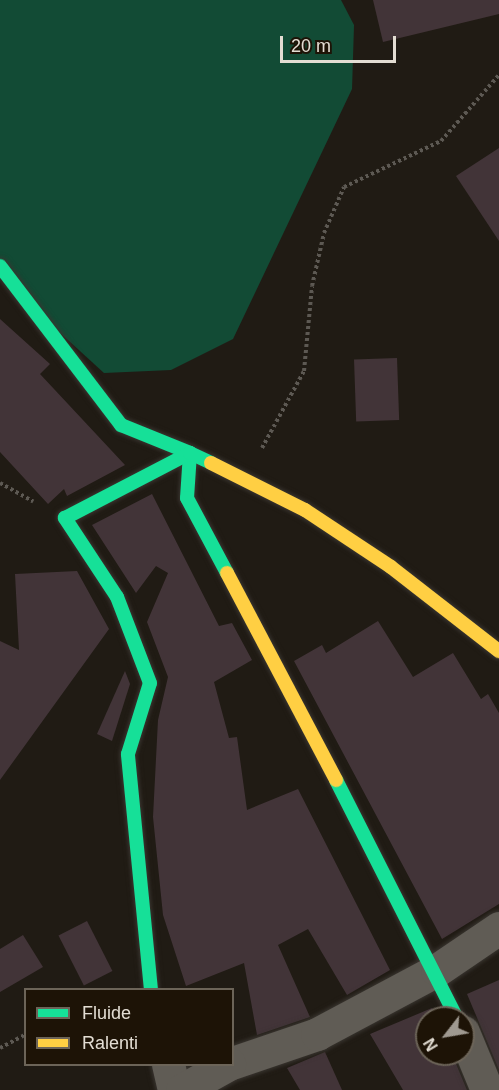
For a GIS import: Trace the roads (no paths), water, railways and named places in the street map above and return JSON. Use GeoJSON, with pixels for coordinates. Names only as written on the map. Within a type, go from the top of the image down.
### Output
{"type":"FeatureCollection","features":[{"type":"Feature","properties":{"kind":"street"},"geometry":{"type":"LineString","coordinates":[[0,266],[121,425],[190,453],[304,510],[391,567],[499,651]]}},
{"type":"Feature","properties":{"kind":"street"},"geometry":{"type":"LineString","coordinates":[[190,453],[187,498],[437,969],[452,1006]]}},
{"type":"Feature","properties":{"kind":"street"},"geometry":{"type":"LineString","coordinates":[[151,988],[128,754],[150,683],[117,597],[65,518],[190,453]]}},
{"type":"Feature","properties":{"kind":"street"},"geometry":{"type":"LineString","coordinates":[[234,1063],[316,1034],[437,969],[499,928]]}},
{"type":"Feature","properties":{"kind":"street"},"geometry":{"type":"LineString","coordinates":[[475,1061],[487,1090]]}},
{"type":"Feature","properties":{"kind":"street"},"geometry":{"type":"LineString","coordinates":[[168,1066],[174,1090]]}},
{"type":"Feature","properties":{"kind":"street"},"geometry":{"type":"LineString","coordinates":[[182,1090],[227,1066]]}}]}
